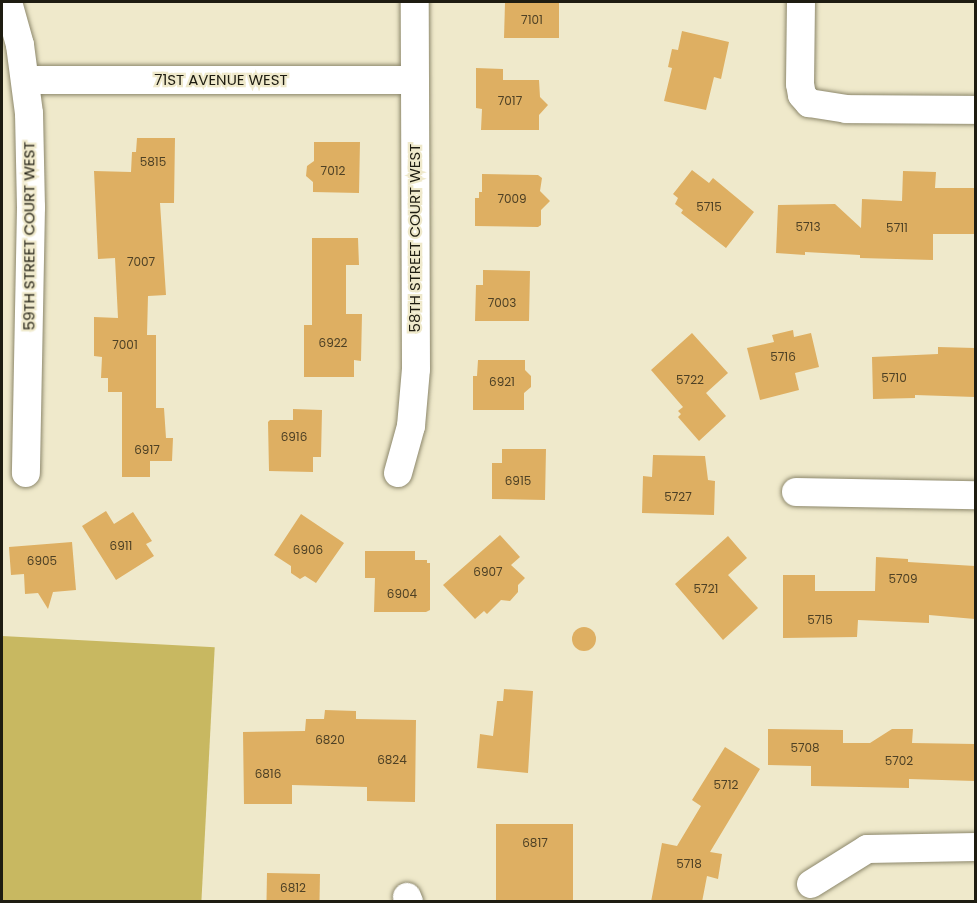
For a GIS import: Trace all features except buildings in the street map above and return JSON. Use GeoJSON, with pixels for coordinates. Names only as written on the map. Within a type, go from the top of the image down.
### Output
{"type":"FeatureCollection","features":[{"type":"Feature","properties":{"kind":"street","name":"59TH STREET COURT WEST"},"geometry":{"type":"LineString","coordinates":[[8,2],[26,80],[31,196],[26,473]]}},
{"type":"Feature","properties":{"kind":"street","name":"58TH STREET COURT WEST"},"geometry":{"type":"LineString","coordinates":[[398,473],[411,426],[416,369],[415,2]]}},
{"type":"Feature","properties":{"kind":"street"},"geometry":{"type":"LineString","coordinates":[[801,2],[800,84],[802,95],[809,103],[846,109],[975,110]]}},
{"type":"Feature","properties":{"kind":"street","name":"71ST AVENUE WEST"},"geometry":{"type":"LineString","coordinates":[[26,80],[415,80]]}},
{"type":"Feature","properties":{"kind":"street"},"geometry":{"type":"LineString","coordinates":[[796,492],[975,495]]}},
{"type":"Feature","properties":{"kind":"street"},"geometry":{"type":"LineString","coordinates":[[811,884],[867,849],[975,847]]}},
{"type":"Feature","properties":{"kind":"shaded area"},"geometry":{"type":"Polygon","coordinates":[[[2,636],[215,647],[201,902],[2,901],[2,636]]]}}]}
